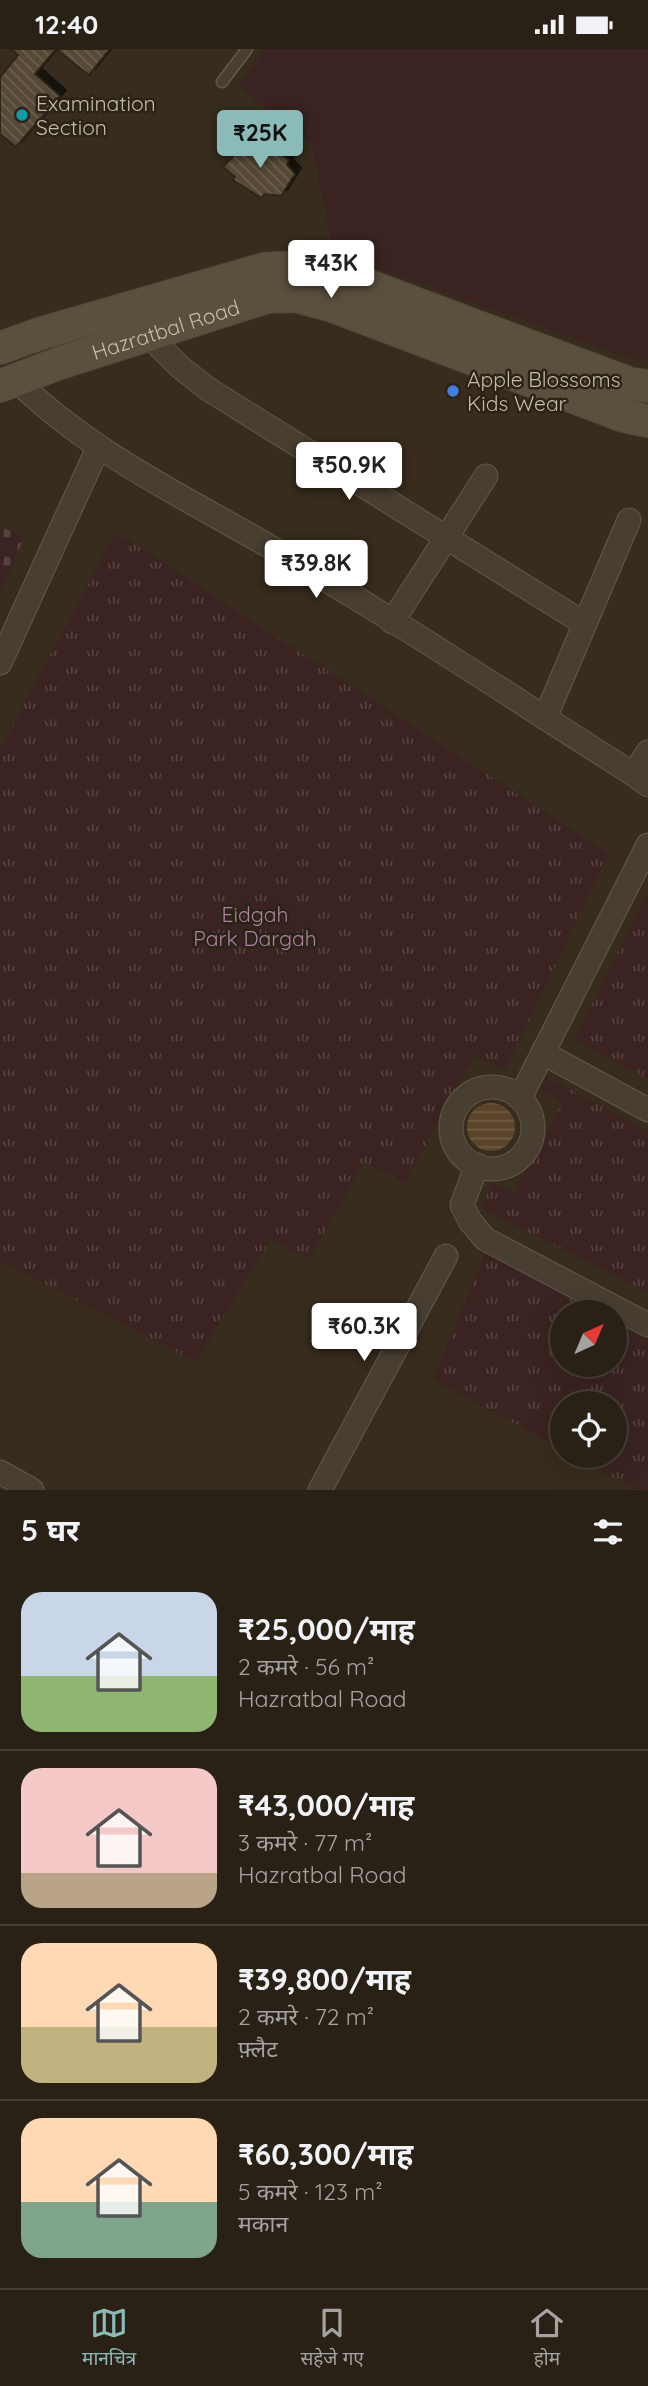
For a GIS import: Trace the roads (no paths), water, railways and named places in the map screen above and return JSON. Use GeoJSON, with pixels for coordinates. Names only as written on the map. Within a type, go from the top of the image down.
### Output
{"type":"FeatureCollection","features":[{"type":"Feature","properties":{"kind":"main road","name":"Hazratbal Road"},"geometry":{"type":"LineString","coordinates":[[0,348],[42,333],[264,269],[298,267],[334,274],[631,384],[648,386]]}},
{"type":"Feature","properties":{"kind":"main road","name":"Hazratbal Road"},"geometry":{"type":"LineString","coordinates":[[5,374],[148,335],[267,297],[296,296],[330,305],[624,416],[648,421]]}},
{"type":"Feature","properties":{"kind":"street"},"geometry":{"type":"LineString","coordinates":[[148,335],[180,367],[208,389],[585,624]]}},
{"type":"Feature","properties":{"kind":"street"},"geometry":{"type":"LineString","coordinates":[[5,374],[98,448],[287,556],[640,779],[648,752]]}},
{"type":"Feature","properties":{"kind":"street"},"geometry":{"type":"LineString","coordinates":[[0,663],[98,448]]}},
{"type":"Feature","properties":{"kind":"street"},"geometry":{"type":"LineString","coordinates":[[392,622],[485,476]]}},
{"type":"Feature","properties":{"kind":"street"},"geometry":{"type":"LineString","coordinates":[[545,718],[629,520]]}},
{"type":"Feature","properties":{"kind":"street"},"geometry":{"type":"LineString","coordinates":[[520,1098],[648,845]]}},
{"type":"Feature","properties":{"kind":"street"},"geometry":{"type":"LineString","coordinates":[[543,1053],[648,1110]]}},
{"type":"Feature","properties":{"kind":"street"},"geometry":{"type":"LineString","coordinates":[[482,1088],[509,1090],[520,1098],[533,1122],[533,1136],[519,1159],[508,1166],[495,1168],[477,1165],[460,1153],[451,1128],[459,1103],[482,1088]]}},
{"type":"Feature","properties":{"kind":"street"},"geometry":{"type":"LineString","coordinates":[[477,1165],[462,1205],[470,1221],[485,1239],[648,1325]]}},
{"type":"Feature","properties":{"kind":"street"},"geometry":{"type":"LineString","coordinates":[[320,1490],[446,1256]]}},
{"type":"Feature","properties":{"kind":"street"},"geometry":{"type":"LineString","coordinates":[[0,1472],[32,1490]]}},
{"type":"Feature","properties":{"kind":"lane"},"geometry":{"type":"LineString","coordinates":[[222,82],[247,49]]}},
{"type":"Feature","properties":{"kind":"place","name":"Examination Section"},"geometry":{"type":"Point","coordinates":[22,115]}},
{"type":"Feature","properties":{"kind":"place","name":"Apple Blossoms Kids Wear"},"geometry":{"type":"Point","coordinates":[453,391]}},
{"type":"Feature","properties":{"kind":"park label","name":"Eidgah Park Dargah"},"geometry":{"type":"Point","coordinates":[255,926]}}]}
